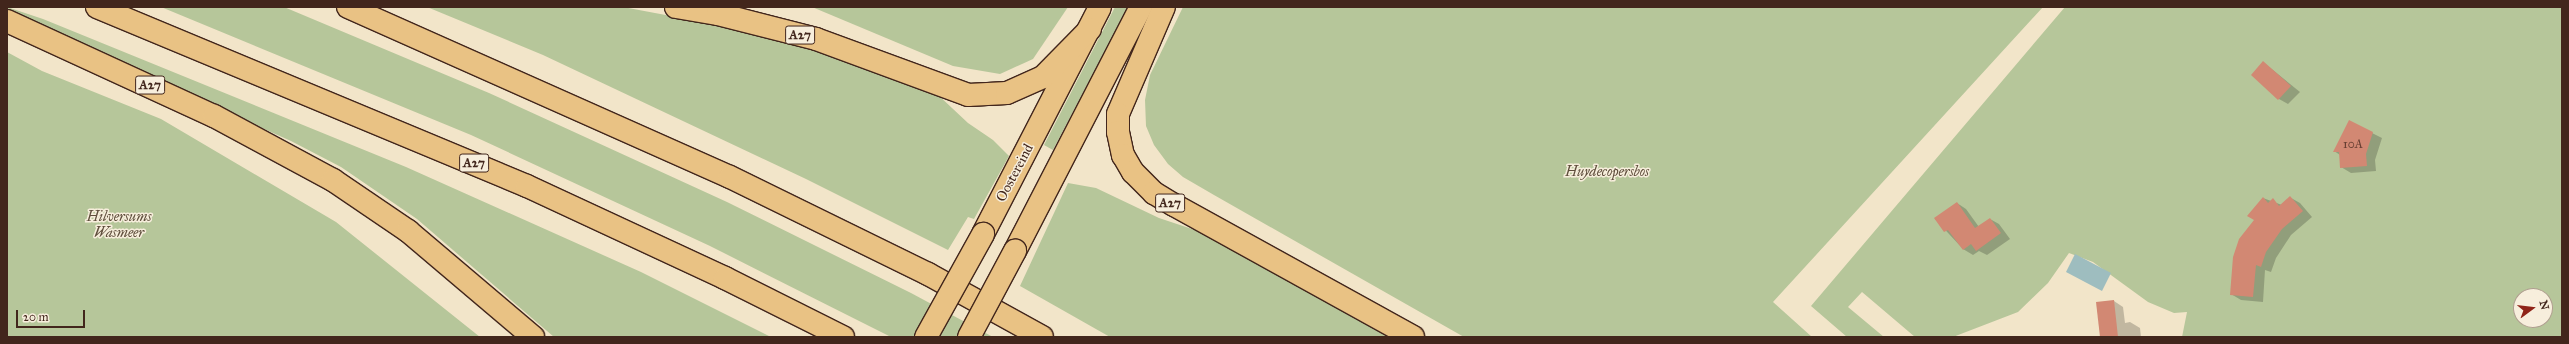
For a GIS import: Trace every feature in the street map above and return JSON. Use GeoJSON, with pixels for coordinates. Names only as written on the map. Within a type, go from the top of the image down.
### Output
{"type":"FeatureCollection","features":[{"type":"Feature","properties":{"kind":"main road","name":"A27"},"geometry":{"type":"LineString","coordinates":[[97,7],[527,186],[725,278],[843,337]]}},
{"type":"Feature","properties":{"kind":"main road"},"geometry":{"type":"LineString","coordinates":[[348,7],[730,177],[928,274],[1042,337]]}},
{"type":"Feature","properties":{"kind":"main road","name":"A27"},"geometry":{"type":"LineString","coordinates":[[676,7],[718,14],[816,39],[968,95],[1007,93],[1043,77],[1090,29]]}},
{"type":"Feature","properties":{"kind":"main road","name":"Oostereind"},"geometry":{"type":"LineString","coordinates":[[926,337],[983,234],[1100,7]]}},
{"type":"Feature","properties":{"kind":"main road"},"geometry":{"type":"LineString","coordinates":[[969,337],[1141,7]]}},
{"type":"Feature","properties":{"kind":"main road","name":"A27"},"geometry":{"type":"LineString","coordinates":[[1164,7],[1118,114],[1118,132],[1123,155],[1133,172],[1148,188],[1174,205],[1413,337]]}},
{"type":"Feature","properties":{"kind":"main road","name":"A27"},"geometry":{"type":"LineString","coordinates":[[7,21],[214,116],[333,180],[408,231],[533,337]]}},
{"type":"Feature","properties":{"kind":"green space"},"geometry":{"type":"Polygon","coordinates":[[[7,7],[43,19],[406,167],[641,272],[771,337],[554,337],[417,219],[341,167],[291,141],[7,15],[7,7]]]}},
{"type":"Feature","properties":{"kind":"green space"},"geometry":{"type":"Polygon","coordinates":[[[161,7],[284,7],[489,93],[727,202],[911,293],[993,337],[891,337],[710,246],[471,135],[161,7]]]}},
{"type":"Feature","properties":{"kind":"green space"},"geometry":{"type":"Polygon","coordinates":[[[427,7],[623,7],[778,36],[936,93],[968,123],[993,140],[1009,156],[974,219],[968,217],[948,250],[806,179],[543,55],[427,7]]]}},
{"type":"Feature","properties":{"kind":"green space"},"geometry":{"type":"Polygon","coordinates":[[[812,7],[1068,7],[1033,59],[1000,74],[953,66],[812,7]]]}},
{"type":"Feature","properties":{"kind":"green space"},"geometry":{"type":"Polygon","coordinates":[[[1115,7],[1128,7],[1053,150],[1044,145],[1115,7]]]}},
{"type":"Feature","properties":{"kind":"green space","name":"Huydecopersbos"},"geometry":{"type":"Polygon","coordinates":[[[1183,7],[2043,7],[1773,302],[1812,337],[1464,337],[1183,177],[1168,164],[1154,145],[1146,126],[1145,100],[1150,75],[1183,7]]]}},
{"type":"Feature","properties":{"kind":"green space"},"geometry":{"type":"Polygon","coordinates":[[[2065,7],[2562,7],[2562,337],[2182,337],[2187,312],[2174,313],[2148,302],[2093,262],[2069,253],[2048,283],[2018,312],[1953,337],[1915,337],[1862,292],[1848,307],[1884,337],[1847,337],[1811,306],[2065,7]]]}},
{"type":"Feature","properties":{"kind":"green space","name":"Hilversums Wasmeer"},"geometry":{"type":"Polygon","coordinates":[[[7,52],[42,71],[161,119],[336,222],[480,337],[7,337],[7,52]]]}},
{"type":"Feature","properties":{"kind":"green space"},"geometry":{"type":"Polygon","coordinates":[[[1068,183],[1096,188],[1159,218],[1201,232],[1390,337],[1110,337],[1020,286],[1068,183]]]}},
{"type":"Feature","properties":{"kind":"water"},"geometry":{"type":"Polygon","coordinates":[[[2075,254],[2111,273],[2102,291],[2066,272],[2075,254]]]}},
{"type":"Feature","properties":{"kind":"building"},"geometry":{"type":"Polygon","coordinates":[[[2263,61],[2291,86],[2278,100],[2251,75],[2263,61]]]}},
{"type":"Feature","properties":{"kind":"building"},"geometry":{"type":"Polygon","coordinates":[[[2349,120],[2373,132],[2366,154],[2367,166],[2340,168],[2339,152],[2333,152],[2349,120]]]}},
{"type":"Feature","properties":{"kind":"building"},"geometry":{"type":"Polygon","coordinates":[[[2290,196],[2303,211],[2282,229],[2266,252],[2261,267],[2256,265],[2253,297],[2230,295],[2233,257],[2239,239],[2254,220],[2247,216],[2263,197],[2268,203],[2273,198],[2279,206],[2290,196]]]}},
{"type":"Feature","properties":{"kind":"building"},"geometry":{"type":"Polygon","coordinates":[[[1957,202],[1975,228],[1990,218],[2001,233],[1976,251],[1971,244],[1963,250],[1948,230],[1944,232],[1934,218],[1957,202]]]}},
{"type":"Feature","properties":{"kind":"building"},"geometry":{"type":"Polygon","coordinates":[[[2114,300],[2118,337],[2100,337],[2096,302],[2114,300]]]}}]}
